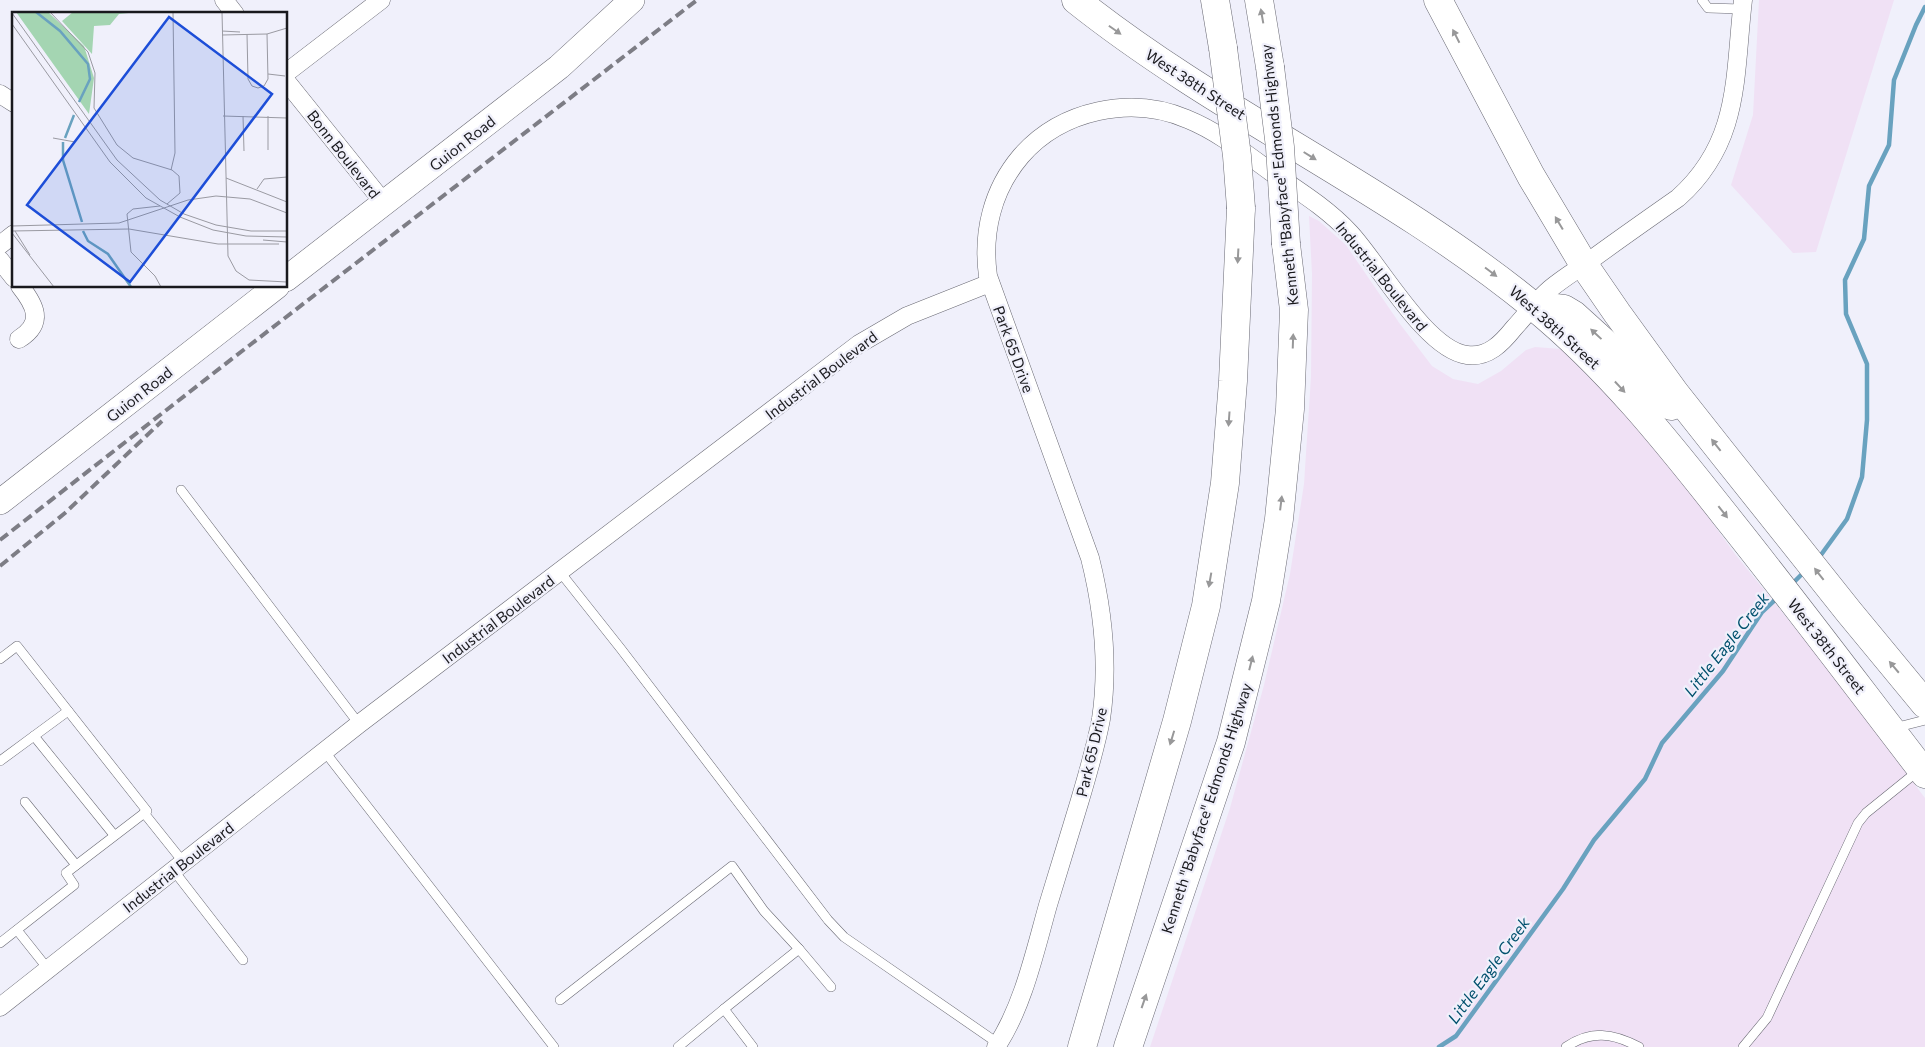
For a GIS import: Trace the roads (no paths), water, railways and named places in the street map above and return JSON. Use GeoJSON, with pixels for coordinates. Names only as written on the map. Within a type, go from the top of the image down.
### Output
{"type":"FeatureCollection","features":[{"type":"Feature","properties":{"kind":"main road","name":"West 38th Street"},"geometry":{"type":"LineString","coordinates":[[1076,0],[1196,86],[1418,223],[1482,266],[1534,306],[1594,360],[1660,433],[1826,643],[1923,771]]}},
{"type":"Feature","properties":{"kind":"main road"},"geometry":{"type":"LineString","coordinates":[[1082,1047],[1177,721],[1206,606],[1225,483],[1233,381],[1241,208],[1237,156],[1215,0]]}},
{"type":"Feature","properties":{"kind":"main road","name":"Kenneth \"Babyface\" Edmonds Highway"},"geometry":{"type":"LineString","coordinates":[[1128,1047],[1239,715],[1266,601],[1279,519],[1290,409],[1294,310],[1286,244],[1280,147],[1259,0]]}},
{"type":"Feature","properties":{"kind":"main road"},"geometry":{"type":"LineString","coordinates":[[1438,0],[1530,176],[1584,265],[1652,362],[1698,423],[1925,704]]}},
{"type":"Feature","properties":{"kind":"main road"},"geometry":{"type":"LineString","coordinates":[[1534,306],[1564,309],[1574,315],[1606,344],[1660,400],[1698,423]]}},
{"type":"Feature","properties":{"kind":"street"},"geometry":{"type":"LineString","coordinates":[[224,0],[233,12]]}},
{"type":"Feature","properties":{"kind":"street"},"geometry":{"type":"LineString","coordinates":[[288,71],[381,0]]}},
{"type":"Feature","properties":{"kind":"street","name":"Guion Road"},"geometry":{"type":"LineString","coordinates":[[288,277],[560,67],[632,0]]}},
{"type":"Feature","properties":{"kind":"street","name":"Industrial Boulevard"},"geometry":{"type":"LineString","coordinates":[[0,1007],[359,724],[871,336],[919,310],[990,283],[985,249],[990,214],[1004,181],[1024,153],[1045,134],[1069,120],[1096,111],[1117,108],[1139,108],[1175,114],[1210,131],[1242,151],[1324,209],[1343,225],[1360,244],[1428,333],[1450,349],[1467,355],[1485,353],[1503,342],[1549,290],[1678,198],[1711,160],[1721,141],[1730,114],[1742,5]]}},
{"type":"Feature","properties":{"kind":"street","name":"Bonn Boulevard"},"geometry":{"type":"LineString","coordinates":[[288,84],[384,204]]}},
{"type":"Feature","properties":{"kind":"street"},"geometry":{"type":"LineString","coordinates":[[0,94],[12,102]]}},
{"type":"Feature","properties":{"kind":"street"},"geometry":{"type":"LineString","coordinates":[[0,245],[12,236]]}},
{"type":"Feature","properties":{"kind":"street"},"geometry":{"type":"LineString","coordinates":[[0,260],[12,275]]}},
{"type":"Feature","properties":{"kind":"street","name":"Park 65 Drive"},"geometry":{"type":"LineString","coordinates":[[990,283],[1090,558],[1097,586],[1104,649],[1101,718],[1092,759],[1029,971],[1015,1011],[997,1045]]}},
{"type":"Feature","properties":{"kind":"street"},"geometry":{"type":"LineString","coordinates":[[19,339],[29,331],[35,318],[32,302],[22,288]]}},
{"type":"Feature","properties":{"kind":"street","name":"Guion Road"},"geometry":{"type":"LineString","coordinates":[[0,502],[274,288]]}},
{"type":"Feature","properties":{"kind":"lane"},"geometry":{"type":"LineString","coordinates":[[1702,0],[1708,8],[1742,5]]}},
{"type":"Feature","properties":{"kind":"lane"},"geometry":{"type":"LineString","coordinates":[[181,490],[359,724]]}},
{"type":"Feature","properties":{"kind":"lane"},"geometry":{"type":"LineString","coordinates":[[560,572],[622,649],[828,920],[844,938],[997,1045]]}},
{"type":"Feature","properties":{"kind":"lane"},"geometry":{"type":"LineString","coordinates":[[0,659],[17,646],[147,811],[66,873],[74,885],[0,943]]}},
{"type":"Feature","properties":{"kind":"lane"},"geometry":{"type":"LineString","coordinates":[[0,761],[68,711]]}},
{"type":"Feature","properties":{"kind":"lane"},"geometry":{"type":"LineString","coordinates":[[1891,729],[1925,720]]}},
{"type":"Feature","properties":{"kind":"lane"},"geometry":{"type":"LineString","coordinates":[[34,736],[114,835]]}},
{"type":"Feature","properties":{"kind":"lane"},"geometry":{"type":"LineString","coordinates":[[325,752],[554,1047]]}},
{"type":"Feature","properties":{"kind":"lane"},"geometry":{"type":"LineString","coordinates":[[1743,1047],[1767,1018],[1858,823],[1866,813],[1923,771]]}},
{"type":"Feature","properties":{"kind":"lane"},"geometry":{"type":"LineString","coordinates":[[25,802],[76,865]]}},
{"type":"Feature","properties":{"kind":"lane"},"geometry":{"type":"LineString","coordinates":[[144,813],[243,960]]}},
{"type":"Feature","properties":{"kind":"lane"},"geometry":{"type":"LineString","coordinates":[[560,1000],[732,866],[764,911],[831,987]]}},
{"type":"Feature","properties":{"kind":"lane"},"geometry":{"type":"LineString","coordinates":[[16,930],[48,969]]}},
{"type":"Feature","properties":{"kind":"lane"},"geometry":{"type":"LineString","coordinates":[[678,1047],[799,950]]}},
{"type":"Feature","properties":{"kind":"lane"},"geometry":{"type":"LineString","coordinates":[[724,1009],[753,1047]]}},
{"type":"Feature","properties":{"kind":"lane"},"geometry":{"type":"LineString","coordinates":[[1566,1047],[1574,1041],[1592,1035],[1617,1036],[1639,1047]]}},
{"type":"Feature","properties":{"kind":"waterway","name":"Little Eagle Creek"},"geometry":{"type":"LineString","coordinates":[[1818,559],[1847,519],[1862,477],[1867,420],[1867,364],[1846,314],[1845,280],[1864,239],[1869,186],[1889,145],[1894,80],[1925,7]]}},
{"type":"Feature","properties":{"kind":"waterway","name":"Little Eagle Creek"},"geometry":{"type":"LineString","coordinates":[[1791,585],[1805,571]]}},
{"type":"Feature","properties":{"kind":"waterway","name":"Little Eagle Creek"},"geometry":{"type":"LineString","coordinates":[[1439,1047],[1456,1036],[1563,889],[1594,840],[1645,779],[1662,743],[1723,671],[1762,612],[1778,597]]}},
{"type":"Feature","properties":{"kind":"railway"},"geometry":{"type":"LineString","coordinates":[[0,540],[697,0]]}},
{"type":"Feature","properties":{"kind":"railway"},"geometry":{"type":"LineString","coordinates":[[0,566],[65,513],[162,421]]}}]}
